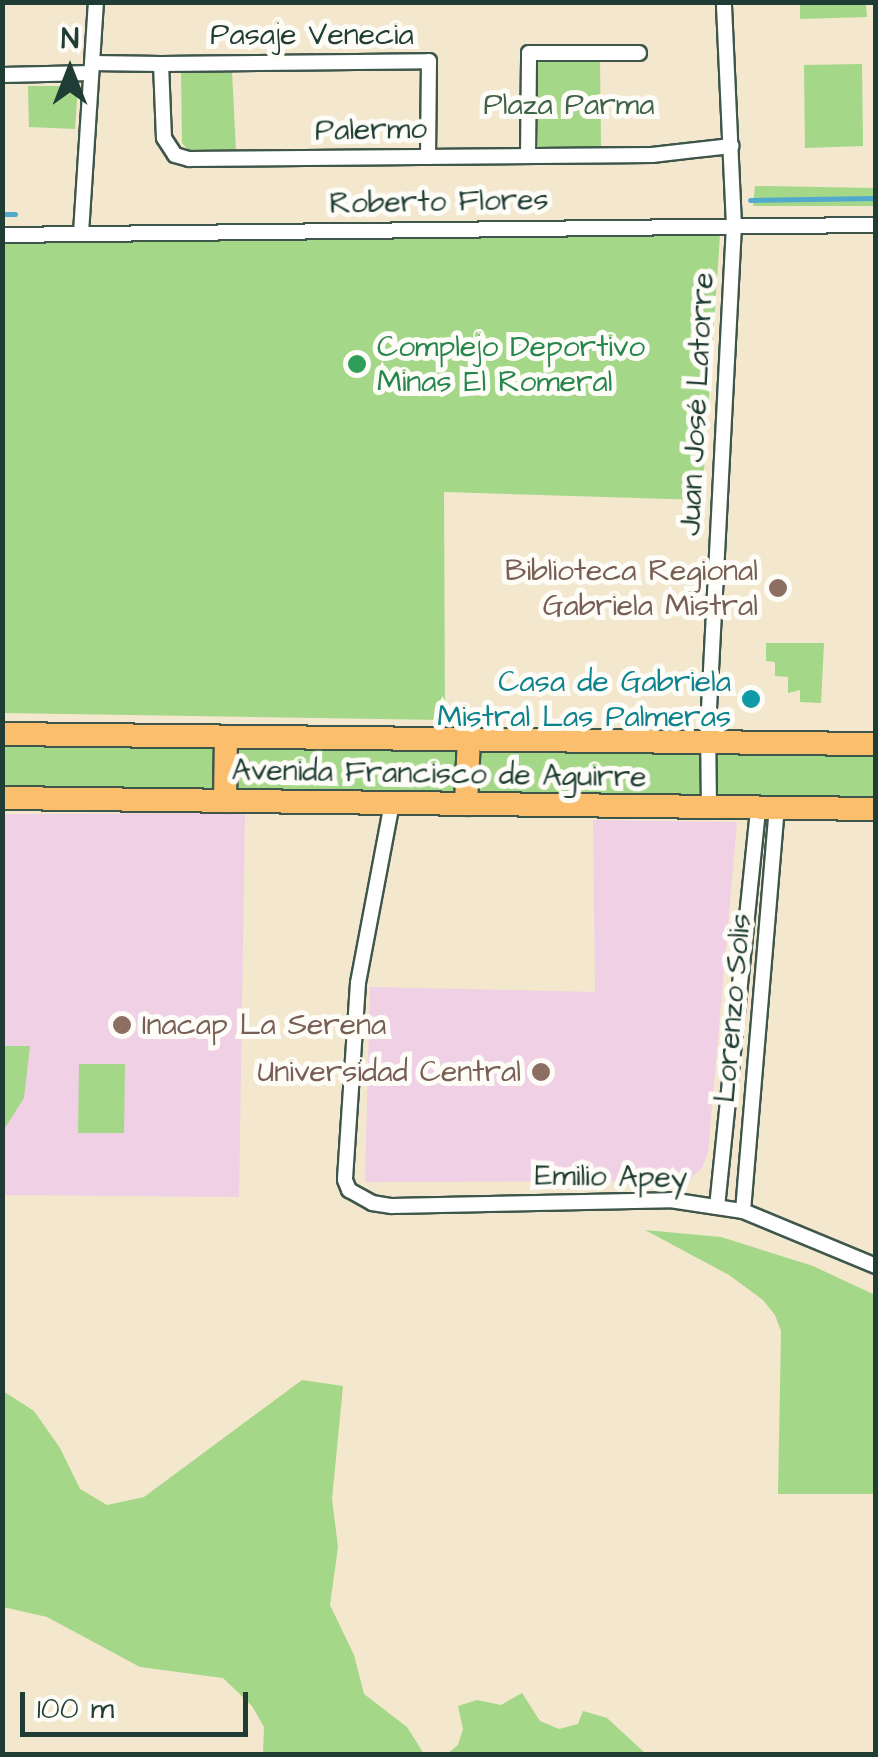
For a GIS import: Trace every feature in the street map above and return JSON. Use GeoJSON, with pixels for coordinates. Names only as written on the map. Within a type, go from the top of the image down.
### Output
{"type":"FeatureCollection","features":[{"type":"Feature","properties":{"kind":"main road","name":"Avenida Francisco de Aguirre"},"geometry":{"type":"LineString","coordinates":[[2,734],[876,744]]}},
{"type":"Feature","properties":{"kind":"main road"},"geometry":{"type":"LineString","coordinates":[[224,801],[226,736]]}},
{"type":"Feature","properties":{"kind":"main road"},"geometry":{"type":"LineString","coordinates":[[466,804],[469,739]]}},
{"type":"Feature","properties":{"kind":"main road","name":"Avenida Francisco de Aguirre"},"geometry":{"type":"LineString","coordinates":[[2,798],[876,808]]}},
{"type":"Feature","properties":{"kind":"street"},"geometry":{"type":"LineString","coordinates":[[81,233],[96,2]]}},
{"type":"Feature","properties":{"kind":"street","name":"Juan José Latorre"},"geometry":{"type":"LineString","coordinates":[[709,808],[708,742],[734,226],[724,2]]}},
{"type":"Feature","properties":{"kind":"street"},"geometry":{"type":"LineString","coordinates":[[528,156],[529,53],[639,53]]}},
{"type":"Feature","properties":{"kind":"street","name":"Pasaje Venecia"},"geometry":{"type":"LineString","coordinates":[[161,64],[429,61],[428,157]]}},
{"type":"Feature","properties":{"kind":"street"},"geometry":{"type":"LineString","coordinates":[[2,75],[161,64]]}},
{"type":"Feature","properties":{"kind":"street","name":"Palermo"},"geometry":{"type":"LineString","coordinates":[[161,64],[164,138],[170,150],[182,158],[652,154],[731,146]]}},
{"type":"Feature","properties":{"kind":"street","name":"Roberto Flores"},"geometry":{"type":"LineString","coordinates":[[2,235],[876,225]]}},
{"type":"Feature","properties":{"kind":"street","name":"Emilio Apey"},"geometry":{"type":"LineString","coordinates":[[392,803],[358,983],[345,1180],[358,1198],[392,1206],[670,1200],[744,1212],[876,1266]]}},
{"type":"Feature","properties":{"kind":"street","name":"Lorenzo Solis"},"geometry":{"type":"LineString","coordinates":[[717,1208],[768,808]]}},
{"type":"Feature","properties":{"kind":"street","name":"Lorenzo Solis"},"geometry":{"type":"LineString","coordinates":[[744,1212],[768,808]]}},
{"type":"Feature","properties":{"kind":"shaded area","name":"Inacap La Serena"},"geometry":{"type":"Polygon","coordinates":[[[245,813],[239,1197],[3,1195],[3,814],[245,813]]]}},
{"type":"Feature","properties":{"kind":"shaded area","name":"Universidad Central"},"geometry":{"type":"Polygon","coordinates":[[[593,820],[737,822],[708,1152],[702,1168],[688,1181],[365,1182],[370,987],[595,992],[593,820]]]}},
{"type":"Feature","properties":{"kind":"green space"},"geometry":{"type":"Polygon","coordinates":[[[800,3],[866,3],[867,17],[800,19],[800,3]]]}},
{"type":"Feature","properties":{"kind":"green space","name":"Plaza Parma"},"geometry":{"type":"Polygon","coordinates":[[[538,61],[600,61],[601,148],[538,149],[538,61]]]}},
{"type":"Feature","properties":{"kind":"green space"},"geometry":{"type":"Polygon","coordinates":[[[862,64],[863,146],[805,148],[804,65],[862,64]]]}},
{"type":"Feature","properties":{"kind":"green space"},"geometry":{"type":"Polygon","coordinates":[[[181,71],[232,71],[236,152],[190,152],[182,143],[181,71]]]}},
{"type":"Feature","properties":{"kind":"green space"},"geometry":{"type":"Polygon","coordinates":[[[28,86],[78,86],[75,129],[29,127],[28,86]]]}},
{"type":"Feature","properties":{"kind":"green space"},"geometry":{"type":"Polygon","coordinates":[[[755,186],[875,188],[875,206],[753,206],[755,186]]]}},
{"type":"Feature","properties":{"kind":"green space","name":"Complejo Deportivo Minas El Romeral"},"geometry":{"type":"Polygon","coordinates":[[[720,235],[702,500],[444,492],[445,720],[3,713],[3,237],[720,235]]]}},
{"type":"Feature","properties":{"kind":"green space"},"geometry":{"type":"Polygon","coordinates":[[[766,643],[824,643],[821,703],[800,702],[800,690],[788,693],[788,677],[775,676],[775,662],[766,661],[766,643]]]}},
{"type":"Feature","properties":{"kind":"green space"},"geometry":{"type":"Polygon","coordinates":[[[2,739],[875,750],[875,803],[3,792],[2,739]]]}},
{"type":"Feature","properties":{"kind":"green space"},"geometry":{"type":"Polygon","coordinates":[[[3,1046],[30,1046],[24,1098],[3,1131],[3,1046]]]}},
{"type":"Feature","properties":{"kind":"green space"},"geometry":{"type":"Polygon","coordinates":[[[79,1064],[125,1064],[124,1133],[78,1133],[79,1064]]]}},
{"type":"Feature","properties":{"kind":"green space"},"geometry":{"type":"Polygon","coordinates":[[[645,1230],[721,1237],[813,1266],[875,1295],[875,1494],[778,1494],[781,1331],[775,1315],[763,1300],[729,1275],[645,1230]]]}},
{"type":"Feature","properties":{"kind":"green space"},"geometry":{"type":"Polygon","coordinates":[[[302,1380],[343,1386],[332,1499],[338,1547],[330,1605],[354,1655],[364,1694],[407,1727],[424,1754],[263,1754],[264,1727],[252,1706],[223,1678],[140,1667],[47,1617],[3,1607],[3,1391],[34,1411],[60,1448],[80,1489],[107,1505],[144,1497],[302,1380]]]}},
{"type":"Feature","properties":{"kind":"green space"},"geometry":{"type":"Polygon","coordinates":[[[522,1693],[540,1721],[559,1729],[578,1724],[583,1711],[607,1718],[646,1754],[447,1754],[458,1745],[463,1729],[458,1706],[477,1700],[501,1705],[522,1693]]]}},
{"type":"Feature","properties":{"kind":"waterway"},"geometry":{"type":"LineString","coordinates":[[750,200],[876,198]]}},
{"type":"Feature","properties":{"kind":"waterway"},"geometry":{"type":"LineString","coordinates":[[2,214],[15,214]]}},
{"type":"Feature","properties":{"kind":"place","name":"Complejo Deportivo Minas El Romeral"},"geometry":{"type":"Point","coordinates":[357,364]}},
{"type":"Feature","properties":{"kind":"place","name":"Biblioteca Regional Gabriela Mistral"},"geometry":{"type":"Point","coordinates":[778,588]}},
{"type":"Feature","properties":{"kind":"place","name":"Casa de Gabriela Mistral Las Palmeras"},"geometry":{"type":"Point","coordinates":[751,699]}},
{"type":"Feature","properties":{"kind":"place","name":"Inacap La Serena"},"geometry":{"type":"Point","coordinates":[122,1025]}},
{"type":"Feature","properties":{"kind":"place","name":"Universidad Central"},"geometry":{"type":"Point","coordinates":[541,1072]}}]}
